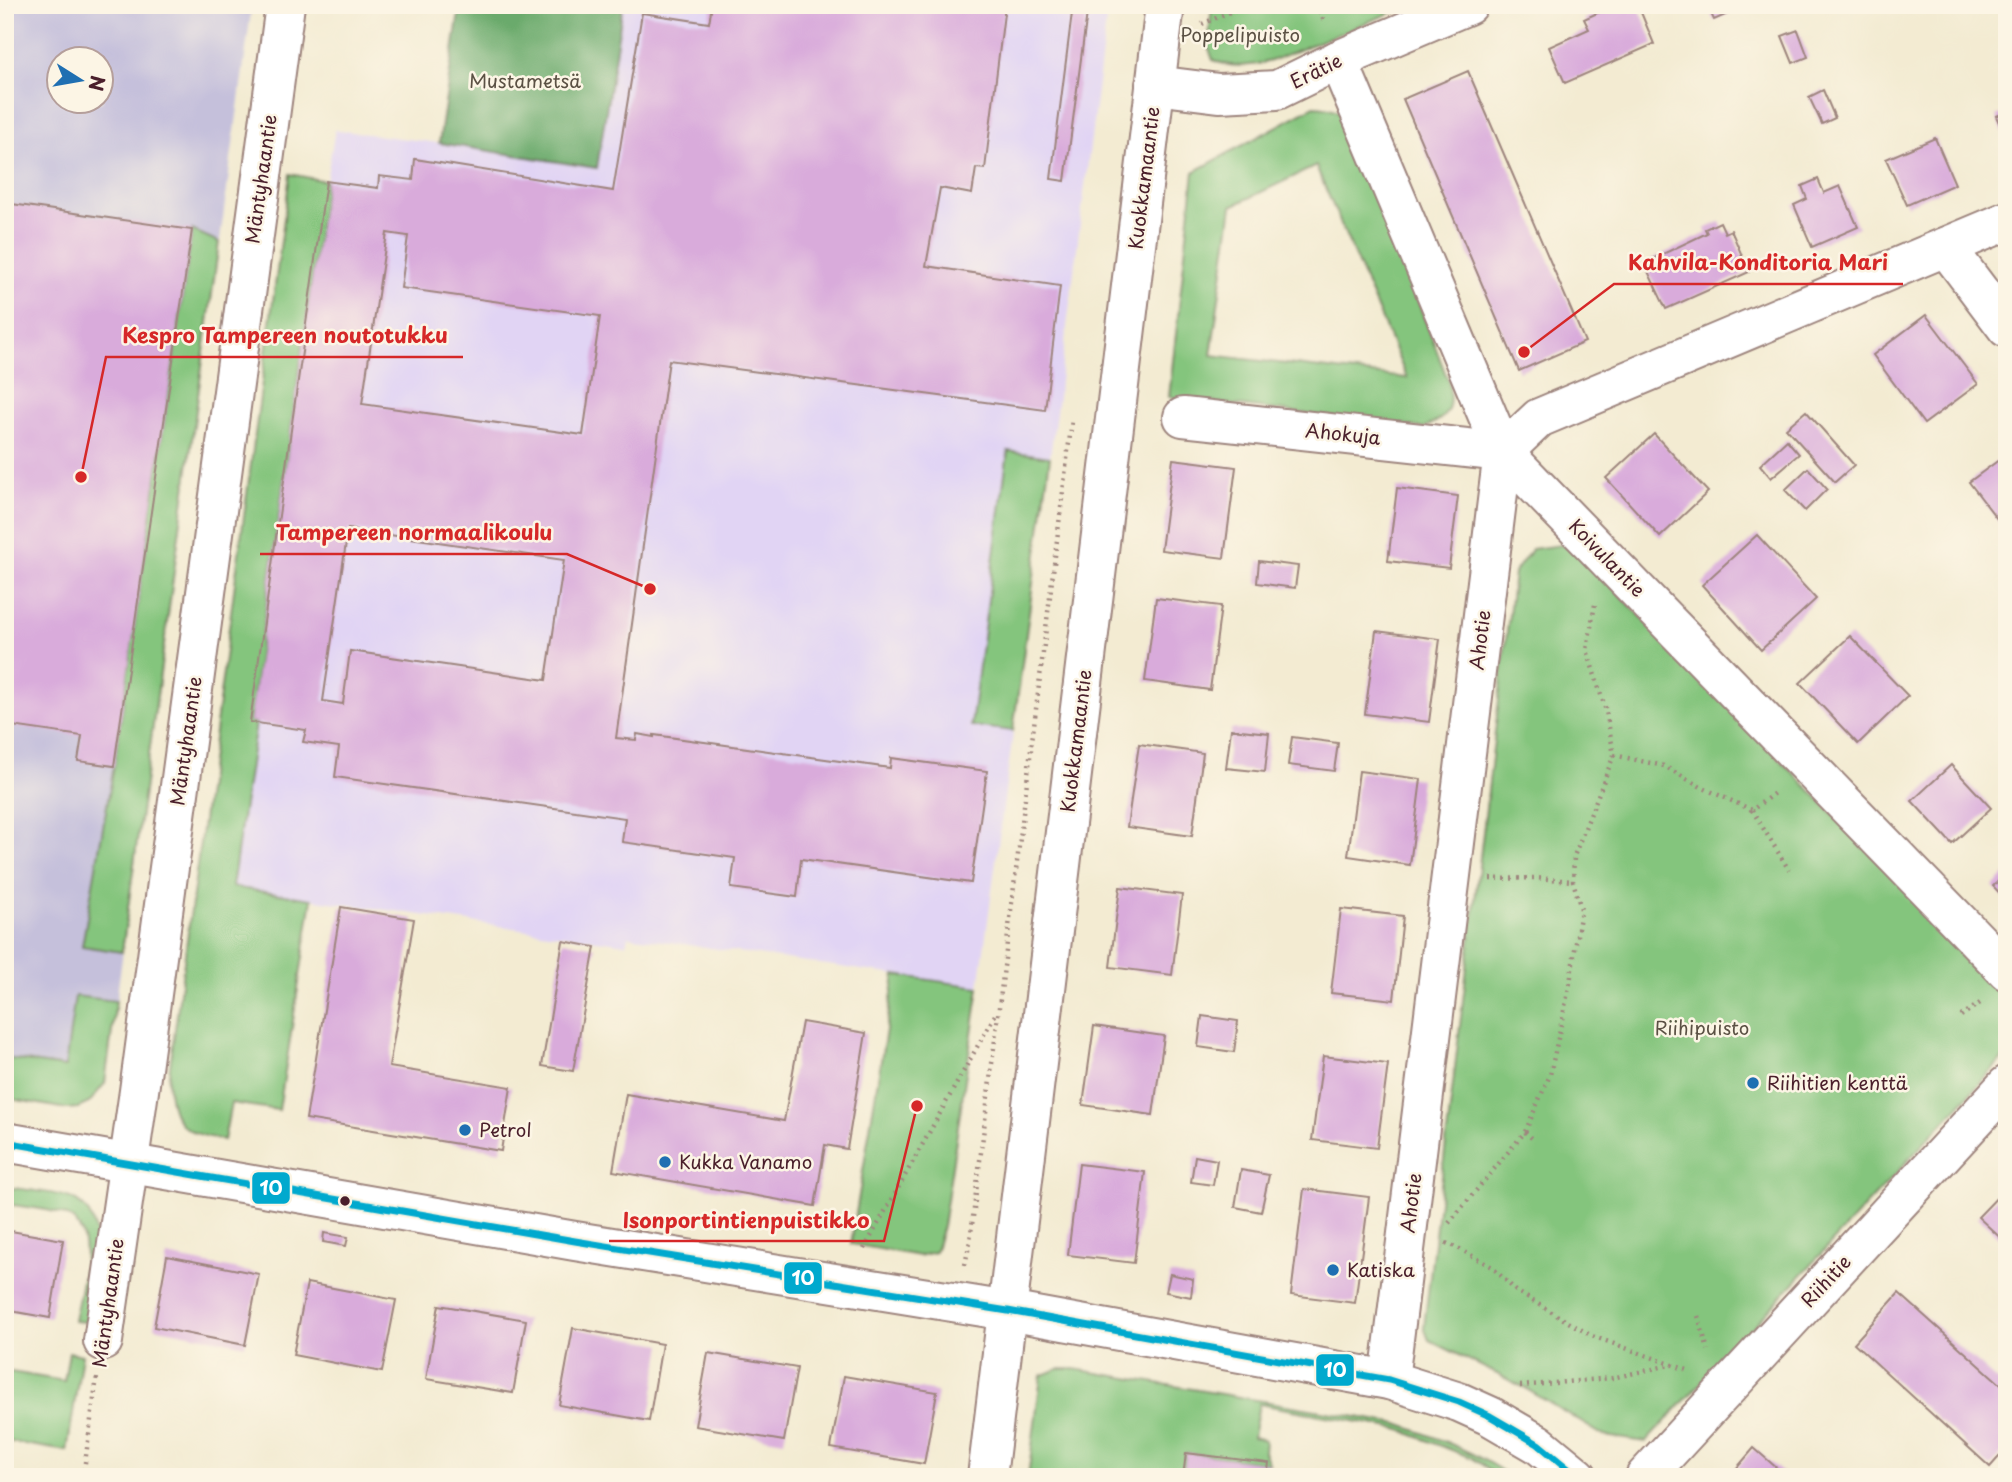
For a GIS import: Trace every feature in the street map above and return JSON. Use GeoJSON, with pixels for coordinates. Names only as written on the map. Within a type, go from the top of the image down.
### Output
{"type":"FeatureCollection","features":[{"type":"Feature","properties":{"kind":"street","name":"Mäntyhaantie"},"geometry":{"type":"LineString","coordinates":[[103,1342],[285,5]]}},
{"type":"Feature","properties":{"kind":"street","name":"Kuokkamaantie"},"geometry":{"type":"LineString","coordinates":[[987,1477],[1165,5]]}},
{"type":"Feature","properties":{"kind":"street","name":"Erätie"},"geometry":{"type":"LineString","coordinates":[[1155,85],[1219,93],[1277,90],[1338,60],[1468,5]]}},
{"type":"Feature","properties":{"kind":"street","name":"Koivulantie"},"geometry":{"type":"LineString","coordinates":[[1338,60],[1503,452],[2007,971]]}},
{"type":"Feature","properties":{"kind":"street"},"geometry":{"type":"LineString","coordinates":[[1503,452],[1539,418],[2007,221]]}},
{"type":"Feature","properties":{"kind":"street"},"geometry":{"type":"LineString","coordinates":[[1946,247],[2007,328]]}},
{"type":"Feature","properties":{"kind":"street","name":"Ahokuja"},"geometry":{"type":"LineString","coordinates":[[1183,416],[1503,452]]}},
{"type":"Feature","properties":{"kind":"street","name":"Ahotie"},"geometry":{"type":"LineString","coordinates":[[1389,1380],[1420,1238],[1450,880],[1503,452]]}},
{"type":"Feature","properties":{"kind":"street","name":"Riihitie"},"geometry":{"type":"LineString","coordinates":[[1645,1477],[2007,1085]]}},
{"type":"Feature","properties":{"kind":"street"},"geometry":{"type":"LineString","coordinates":[[5,1142],[575,1241],[1008,1311],[1389,1380],[1459,1402],[1490,1416],[1538,1444],[1578,1477]]}},
{"type":"Feature","properties":{"kind":"path"},"geometry":{"type":"LineString","coordinates":[[1200,24],[1246,5]]}},
{"type":"Feature","properties":{"kind":"path"},"geometry":{"type":"LineString","coordinates":[[1604,555],[1587,650],[1606,711],[1614,755],[1574,856],[1573,881],[1581,909],[1570,983],[1549,1075],[1525,1132],[1420,1238],[1458,1248],[1492,1267],[1516,1292],[1592,1336],[1673,1365],[1725,1389]]}},
{"type":"Feature","properties":{"kind":"path"},"geometry":{"type":"LineString","coordinates":[[1614,755],[1664,766],[1701,787],[1752,810],[1790,870]]}},
{"type":"Feature","properties":{"kind":"path"},"geometry":{"type":"LineString","coordinates":[[1752,810],[1808,766]]}},
{"type":"Feature","properties":{"kind":"path"},"geometry":{"type":"LineString","coordinates":[[1450,880],[1536,878],[1573,881]]}},
{"type":"Feature","properties":{"kind":"path"},"geometry":{"type":"LineString","coordinates":[[860,1255],[998,1011]]}},
{"type":"Feature","properties":{"kind":"path"},"geometry":{"type":"LineString","coordinates":[[1525,1132],[1535,1141]]}},
{"type":"Feature","properties":{"kind":"path","name":"Mäntyhaantie"},"geometry":{"type":"LineString","coordinates":[[83,1477],[103,1342]]}},
{"type":"Feature","properties":{"kind":"path"},"geometry":{"type":"LineString","coordinates":[[1515,1387],[1612,1378],[1673,1365]]}},
{"type":"Feature","properties":{"kind":"shaded area"},"geometry":{"type":"Polygon","coordinates":[[[5,5],[252,5],[105,1083],[89,1103],[67,1109],[5,1098],[5,5]]]}},
{"type":"Feature","properties":{"kind":"shaded area"},"geometry":{"type":"Polygon","coordinates":[[[623,5],[1108,5],[979,987],[628,936],[626,944],[232,888],[256,723],[250,722],[335,130],[597,168],[623,5]]]}},
{"type":"Feature","properties":{"kind":"green space","name":"Mustametsä"},"geometry":{"type":"Polygon","coordinates":[[[460,5],[623,5],[597,168],[439,143],[460,5]]]}},
{"type":"Feature","properties":{"kind":"green space","name":"Poppelipuisto"},"geometry":{"type":"Polygon","coordinates":[[[1212,5],[1410,5],[1271,61],[1242,66],[1213,60],[1208,46],[1212,5]]]}},
{"type":"Feature","properties":{"kind":"green space"},"geometry":{"type":"Polygon","coordinates":[[[1314,106],[1327,107],[1340,113],[1352,128],[1449,383],[1450,400],[1447,412],[1438,421],[1423,428],[1169,397],[1194,172],[1314,106]],[[1316,166],[1232,206],[1211,355],[1407,378],[1316,166]]]}},
{"type":"Feature","properties":{"kind":"green space"},"geometry":{"type":"Polygon","coordinates":[[[290,174],[326,181],[250,721],[256,723],[232,887],[312,899],[279,1110],[231,1103],[224,1140],[198,1134],[181,1124],[172,1108],[168,1081],[290,174]]]}},
{"type":"Feature","properties":{"kind":"green space"},"geometry":{"type":"Polygon","coordinates":[[[192,230],[219,242],[122,952],[82,946],[114,766],[192,230]]]}},
{"type":"Feature","properties":{"kind":"green space"},"geometry":{"type":"Polygon","coordinates":[[[1008,451],[1050,457],[1013,731],[971,726],[1008,451]]]}},
{"type":"Feature","properties":{"kind":"green space","name":"Riihipuisto"},"geometry":{"type":"Polygon","coordinates":[[[1561,545],[1581,555],[2007,992],[2007,1054],[1646,1442],[1604,1436],[1523,1387],[1429,1340],[1424,1327],[1514,573],[1532,549],[1561,545]]]}},
{"type":"Feature","properties":{"kind":"green space"},"geometry":{"type":"Polygon","coordinates":[[[895,975],[979,987],[943,1226],[935,1252],[919,1256],[851,1244],[895,975]]]}},
{"type":"Feature","properties":{"kind":"green space"},"geometry":{"type":"Polygon","coordinates":[[[75,996],[116,1001],[105,1083],[89,1103],[78,1108],[67,1109],[5,1098],[5,1058],[65,1067],[75,996]]]}},
{"type":"Feature","properties":{"kind":"green space"},"geometry":{"type":"Polygon","coordinates":[[[5,1187],[70,1198],[84,1207],[92,1220],[97,1254],[86,1322],[74,1321],[85,1263],[85,1247],[76,1223],[58,1213],[5,1204],[5,1187]]]}},
{"type":"Feature","properties":{"kind":"green space"},"geometry":{"type":"Polygon","coordinates":[[[69,1352],[82,1355],[67,1451],[5,1441],[5,1371],[64,1381],[69,1352]]]}},
{"type":"Feature","properties":{"kind":"green space"},"geometry":{"type":"Polygon","coordinates":[[[1058,1369],[1074,1369],[1398,1424],[1470,1453],[1511,1477],[1500,1477],[1472,1458],[1398,1429],[1259,1404],[1253,1437],[1265,1440],[1264,1452],[1269,1463],[1186,1453],[1183,1477],[1028,1477],[1041,1376],[1058,1369]]]}},
{"type":"Feature","properties":{"kind":"building"},"geometry":{"type":"Polygon","coordinates":[[[712,5],[1005,5],[985,169],[976,168],[972,194],[940,188],[926,266],[1060,286],[1045,410],[669,360],[616,738],[636,740],[637,734],[654,735],[890,768],[891,758],[987,771],[971,883],[801,859],[797,897],[731,888],[735,858],[622,842],[625,818],[335,777],[339,747],[303,742],[306,730],[250,722],[326,181],[378,188],[379,176],[413,180],[415,159],[613,191],[642,13],[709,23],[712,5]],[[387,233],[362,404],[583,435],[600,316],[401,288],[408,236],[387,233]],[[348,529],[323,701],[343,704],[350,651],[546,680],[564,560],[348,529]]]}},
{"type":"Feature","properties":{"kind":"building"},"geometry":{"type":"Polygon","coordinates":[[[1073,5],[1088,5],[1065,181],[1051,179],[1073,5]]]}},
{"type":"Feature","properties":{"kind":"building"},"geometry":{"type":"Polygon","coordinates":[[[1615,5],[1638,5],[1654,44],[1565,83],[1549,47],[1589,29],[1584,19],[1615,5]]]}},
{"type":"Feature","properties":{"kind":"building"},"geometry":{"type":"Polygon","coordinates":[[[1707,5],[1748,5],[1714,20],[1707,5]]]}},
{"type":"Feature","properties":{"kind":"building"},"geometry":{"type":"Polygon","coordinates":[[[1798,30],[1808,57],[1793,63],[1782,36],[1798,30]]]}},
{"type":"Feature","properties":{"kind":"building"},"geometry":{"type":"Polygon","coordinates":[[[1468,71],[1585,342],[1519,371],[1403,99],[1468,71]]]}},
{"type":"Feature","properties":{"kind":"building"},"geometry":{"type":"Polygon","coordinates":[[[1823,90],[1835,118],[1822,124],[1809,97],[1823,90]]]}},
{"type":"Feature","properties":{"kind":"building"},"geometry":{"type":"Polygon","coordinates":[[[2007,112],[2007,140],[1996,116],[2007,112]]]}},
{"type":"Feature","properties":{"kind":"building"},"geometry":{"type":"Polygon","coordinates":[[[1935,138],[1955,184],[1907,205],[1886,159],[1935,138]]]}},
{"type":"Feature","properties":{"kind":"building"},"geometry":{"type":"Polygon","coordinates":[[[1818,179],[1824,193],[1840,186],[1858,227],[1812,247],[1794,205],[1807,199],[1802,186],[1818,179]]]}},
{"type":"Feature","properties":{"kind":"building"},"geometry":{"type":"Polygon","coordinates":[[[5,203],[192,230],[114,766],[78,761],[82,736],[5,725],[5,203]]]}},
{"type":"Feature","properties":{"kind":"building"},"geometry":{"type":"Polygon","coordinates":[[[1720,222],[1725,233],[1731,230],[1749,272],[1666,309],[1644,263],[1707,233],[1705,229],[1720,222]]]}},
{"type":"Feature","properties":{"kind":"building"},"geometry":{"type":"Polygon","coordinates":[[[1926,315],[1978,384],[1924,424],[1873,355],[1926,315]]]}},
{"type":"Feature","properties":{"kind":"building"},"geometry":{"type":"Polygon","coordinates":[[[1806,411],[1854,465],[1835,482],[1786,428],[1806,411]]]}},
{"type":"Feature","properties":{"kind":"building"},"geometry":{"type":"Polygon","coordinates":[[[1654,434],[1708,492],[1660,537],[1606,478],[1654,434]]]}},
{"type":"Feature","properties":{"kind":"building"},"geometry":{"type":"Polygon","coordinates":[[[1787,440],[1799,454],[1771,478],[1760,465],[1787,440]]]}},
{"type":"Feature","properties":{"kind":"building"},"geometry":{"type":"Polygon","coordinates":[[[2007,454],[2007,532],[1969,482],[2007,454]]]}},
{"type":"Feature","properties":{"kind":"building"},"geometry":{"type":"Polygon","coordinates":[[[1173,459],[1236,467],[1224,558],[1161,550],[1173,459]]]}},
{"type":"Feature","properties":{"kind":"building"},"geometry":{"type":"Polygon","coordinates":[[[1808,468],[1827,489],[1805,511],[1785,490],[1808,468]]]}},
{"type":"Feature","properties":{"kind":"building"},"geometry":{"type":"Polygon","coordinates":[[[1397,488],[1458,496],[1449,568],[1388,561],[1397,488]]]}},
{"type":"Feature","properties":{"kind":"building"},"geometry":{"type":"Polygon","coordinates":[[[1757,535],[1816,599],[1761,650],[1702,585],[1757,535]]]}},
{"type":"Feature","properties":{"kind":"building"},"geometry":{"type":"Polygon","coordinates":[[[1259,561],[1298,566],[1295,588],[1257,583],[1259,561]]]}},
{"type":"Feature","properties":{"kind":"building"},"geometry":{"type":"Polygon","coordinates":[[[1156,598],[1221,606],[1210,690],[1145,681],[1156,598]]]}},
{"type":"Feature","properties":{"kind":"building"},"geometry":{"type":"Polygon","coordinates":[[[1376,631],[1440,639],[1429,722],[1365,714],[1376,631]]]}},
{"type":"Feature","properties":{"kind":"building"},"geometry":{"type":"Polygon","coordinates":[[[1850,636],[1908,696],[1858,744],[1800,683],[1850,636]]]}},
{"type":"Feature","properties":{"kind":"building"},"geometry":{"type":"Polygon","coordinates":[[[1231,729],[1269,733],[1265,772],[1226,768],[1231,729]]]}},
{"type":"Feature","properties":{"kind":"building"},"geometry":{"type":"Polygon","coordinates":[[[1292,737],[1338,743],[1334,771],[1288,765],[1292,737]]]}},
{"type":"Feature","properties":{"kind":"building"},"geometry":{"type":"Polygon","coordinates":[[[1139,744],[1203,753],[1192,836],[1127,827],[1139,744]]]}},
{"type":"Feature","properties":{"kind":"building"},"geometry":{"type":"Polygon","coordinates":[[[1951,765],[1991,808],[1952,844],[1912,801],[1951,765]]]}},
{"type":"Feature","properties":{"kind":"building"},"geometry":{"type":"Polygon","coordinates":[[[1359,771],[1421,779],[1410,865],[1348,856],[1359,771]]]}},
{"type":"Feature","properties":{"kind":"building"},"geometry":{"type":"Polygon","coordinates":[[[2007,873],[2007,901],[1993,886],[2007,873]]]}},
{"type":"Feature","properties":{"kind":"building"},"geometry":{"type":"Polygon","coordinates":[[[1120,887],[1182,895],[1172,975],[1110,967],[1120,887]]]}},
{"type":"Feature","properties":{"kind":"building"},"geometry":{"type":"Polygon","coordinates":[[[341,907],[414,919],[389,1067],[511,1087],[501,1151],[306,1119],[341,907]]]}},
{"type":"Feature","properties":{"kind":"building"},"geometry":{"type":"Polygon","coordinates":[[[1341,909],[1403,916],[1394,1000],[1331,993],[1341,909]]]}},
{"type":"Feature","properties":{"kind":"building"},"geometry":{"type":"Polygon","coordinates":[[[563,941],[595,947],[573,1071],[542,1066],[563,941]]]}},
{"type":"Feature","properties":{"kind":"building"},"geometry":{"type":"Polygon","coordinates":[[[1202,1016],[1238,1021],[1234,1052],[1198,1047],[1202,1016]]]}},
{"type":"Feature","properties":{"kind":"building"},"geometry":{"type":"Polygon","coordinates":[[[802,1022],[866,1033],[847,1149],[825,1145],[815,1206],[613,1171],[626,1094],[784,1121],[802,1022]]]}},
{"type":"Feature","properties":{"kind":"building"},"geometry":{"type":"Polygon","coordinates":[[[1094,1026],[1164,1036],[1153,1115],[1083,1105],[1094,1026]]]}},
{"type":"Feature","properties":{"kind":"building"},"geometry":{"type":"Polygon","coordinates":[[[1323,1056],[1388,1064],[1377,1148],[1312,1140],[1323,1056]]]}},
{"type":"Feature","properties":{"kind":"building"},"geometry":{"type":"Polygon","coordinates":[[[1195,1156],[1217,1160],[1213,1185],[1191,1182],[1195,1156]]]}},
{"type":"Feature","properties":{"kind":"building"},"geometry":{"type":"Polygon","coordinates":[[[1079,1164],[1145,1172],[1134,1263],[1068,1255],[1079,1164]]]}},
{"type":"Feature","properties":{"kind":"building"},"geometry":{"type":"Polygon","coordinates":[[[1241,1170],[1269,1175],[1261,1212],[1235,1207],[1241,1170]]]}},
{"type":"Feature","properties":{"kind":"building"},"geometry":{"type":"Polygon","coordinates":[[[2007,1187],[2007,1244],[1978,1217],[2007,1187]]]}},
{"type":"Feature","properties":{"kind":"building"},"geometry":{"type":"Polygon","coordinates":[[[1304,1189],[1369,1197],[1355,1303],[1291,1295],[1304,1189]]]}},
{"type":"Feature","properties":{"kind":"building"},"geometry":{"type":"Polygon","coordinates":[[[5,1230],[63,1240],[50,1318],[5,1310],[5,1230]]]}},
{"type":"Feature","properties":{"kind":"building"},"geometry":{"type":"Polygon","coordinates":[[[324,1233],[348,1237],[346,1246],[323,1242],[324,1233]]]}},
{"type":"Feature","properties":{"kind":"building"},"geometry":{"type":"Polygon","coordinates":[[[167,1256],[259,1274],[245,1345],[154,1327],[167,1256]]]}},
{"type":"Feature","properties":{"kind":"building"},"geometry":{"type":"Polygon","coordinates":[[[1170,1274],[1193,1279],[1191,1297],[1166,1292],[1170,1274]]]}},
{"type":"Feature","properties":{"kind":"building"},"geometry":{"type":"Polygon","coordinates":[[[307,1283],[396,1300],[382,1372],[293,1355],[307,1283]]]}},
{"type":"Feature","properties":{"kind":"building"},"geometry":{"type":"Polygon","coordinates":[[[1899,1293],[2007,1390],[2007,1448],[1990,1467],[1854,1343],[1899,1293]]]}},
{"type":"Feature","properties":{"kind":"building"},"geometry":{"type":"Polygon","coordinates":[[[439,1305],[526,1320],[513,1393],[426,1379],[439,1305]]]}},
{"type":"Feature","properties":{"kind":"building"},"geometry":{"type":"Polygon","coordinates":[[[573,1328],[662,1344],[649,1421],[559,1405],[573,1328]]]}},
{"type":"Feature","properties":{"kind":"building"},"geometry":{"type":"Polygon","coordinates":[[[708,1353],[797,1368],[784,1441],[695,1426],[708,1353]]]}},
{"type":"Feature","properties":{"kind":"building"},"geometry":{"type":"Polygon","coordinates":[[[844,1376],[937,1392],[924,1464],[831,1448],[844,1376]]]}},
{"type":"Feature","properties":{"kind":"building"},"geometry":{"type":"Polygon","coordinates":[[[1754,1448],[1787,1477],[1729,1477],[1754,1448]]]}},
{"type":"Feature","properties":{"kind":"building"},"geometry":{"type":"Polygon","coordinates":[[[1186,1453],[1269,1463],[1267,1477],[1183,1477],[1186,1453]]]}},
{"type":"Feature","properties":{"kind":"transit line","name":"10"},"geometry":{"type":"LineString","coordinates":[[5,1142],[575,1241],[1008,1311],[1389,1380],[1459,1402],[1490,1416],[1538,1444],[1578,1477]]}},
{"type":"Feature","properties":{"kind":"place","name":"Kahvila-Konditoria Mari"},"geometry":{"type":"Point","coordinates":[1524,352]}},
{"type":"Feature","properties":{"kind":"place","name":"Kespro Tampereen noutotukku"},"geometry":{"type":"Point","coordinates":[81,477]}},
{"type":"Feature","properties":{"kind":"place","name":"Tampereen normaalikoulu"},"geometry":{"type":"Point","coordinates":[650,589]}},
{"type":"Feature","properties":{"kind":"place","name":"Riihitien kenttä"},"geometry":{"type":"Point","coordinates":[1753,1083]}},
{"type":"Feature","properties":{"kind":"place","name":"Isonportintienpuistikko"},"geometry":{"type":"Point","coordinates":[917,1106]}},
{"type":"Feature","properties":{"kind":"place","name":"Petrol"},"geometry":{"type":"Point","coordinates":[465,1130]}},
{"type":"Feature","properties":{"kind":"place","name":"Kukka Vanamo"},"geometry":{"type":"Point","coordinates":[665,1162]}},
{"type":"Feature","properties":{"kind":"place","name":"Katiska"},"geometry":{"type":"Point","coordinates":[1333,1270]}}]}
